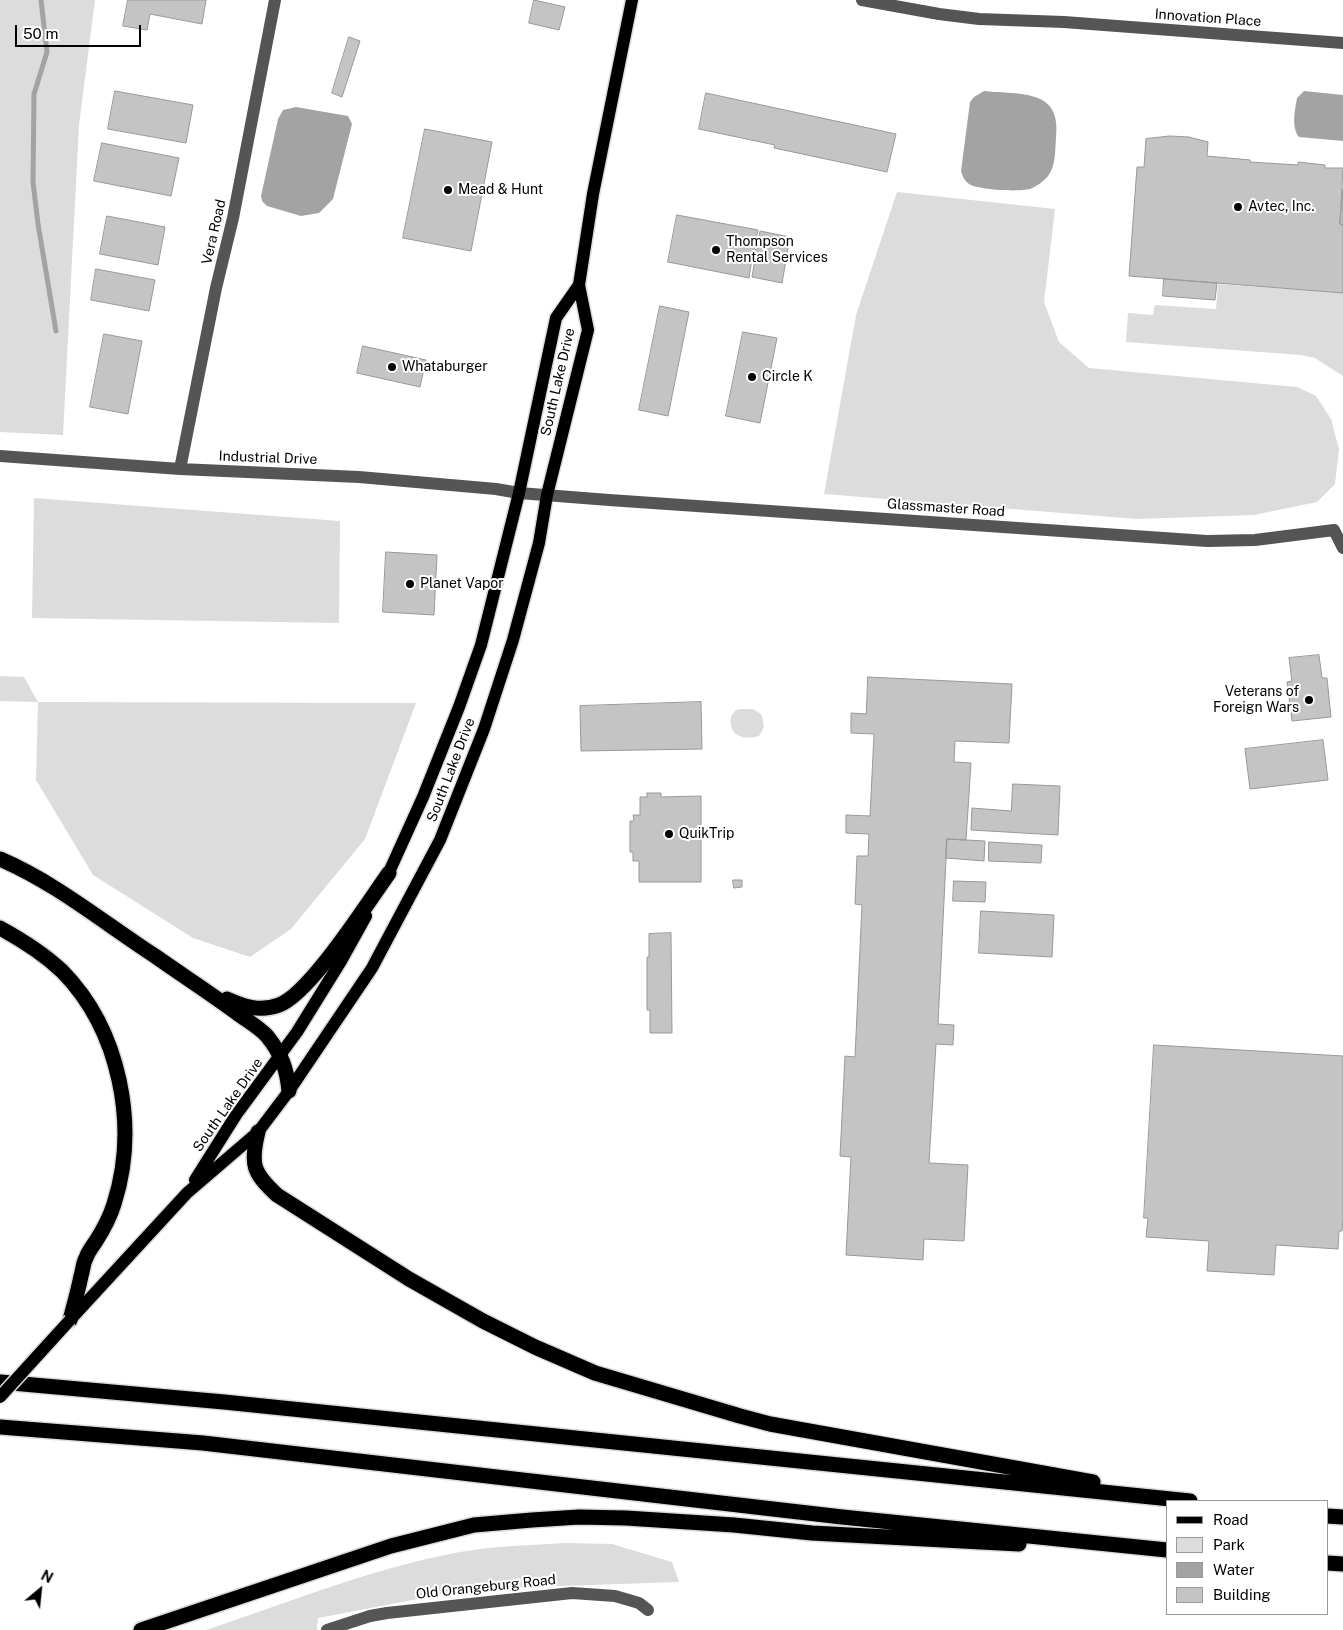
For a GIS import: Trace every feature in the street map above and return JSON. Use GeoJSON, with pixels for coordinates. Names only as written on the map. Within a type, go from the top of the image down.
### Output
{"type":"FeatureCollection","features":[{"type":"Feature","properties":{"kind":"highway"},"geometry":{"type":"LineString","coordinates":[[0,859],[22,868],[43,880],[210,992],[265,1034],[281,1056],[288,1075],[289,1091]]}},
{"type":"Feature","properties":{"kind":"highway"},"geometry":{"type":"LineString","coordinates":[[210,992],[244,1006],[258,1009],[281,1004],[293,997],[327,958],[389,873]]}},
{"type":"Feature","properties":{"kind":"highway"},"geometry":{"type":"LineString","coordinates":[[0,928],[38,951],[62,971],[82,996],[106,1038],[121,1092],[125,1115],[121,1176],[114,1204],[86,1258],[70,1320]]}},
{"type":"Feature","properties":{"kind":"highway"},"geometry":{"type":"LineString","coordinates":[[258,1132],[254,1156],[257,1174],[277,1195],[409,1279],[482,1321],[595,1372],[770,1424],[1190,1500]]}},
{"type":"Feature","properties":{"kind":"highway"},"geometry":{"type":"LineString","coordinates":[[0,1374],[90,1390]]}},
{"type":"Feature","properties":{"kind":"highway"},"geometry":{"type":"LineString","coordinates":[[0,1382],[480,1428],[1180,1500]]}},
{"type":"Feature","properties":{"kind":"highway"},"geometry":{"type":"LineString","coordinates":[[0,1428],[203,1443],[852,1518],[1166,1551]]}},
{"type":"Feature","properties":{"kind":"highway"},"geometry":{"type":"LineString","coordinates":[[1328,1516],[1343,1517]]}},
{"type":"Feature","properties":{"kind":"highway"},"geometry":{"type":"LineString","coordinates":[[141,1630],[391,1546],[474,1525],[532,1520],[579,1517],[626,1518],[734,1524],[812,1533],[1166,1551]]}},
{"type":"Feature","properties":{"kind":"highway"},"geometry":{"type":"LineString","coordinates":[[1328,1563],[1343,1564]]}},
{"type":"Feature","properties":{"kind":"main road","name":"South Lake Drive"},"geometry":{"type":"LineString","coordinates":[[0,1397],[187,1193],[258,1132],[289,1091],[372,968],[440,840],[484,729],[513,640],[539,543],[541,494],[588,330],[579,286],[593,194],[632,0]]}},
{"type":"Feature","properties":{"kind":"main road","name":"South Lake Drive"},"geometry":{"type":"LineString","coordinates":[[187,1193],[236,1115],[281,1056],[342,961],[389,873],[423,797],[459,707],[481,645],[519,493],[556,318],[579,286]]}},
{"type":"Feature","properties":{"kind":"street","name":"Vera Road"},"geometry":{"type":"LineString","coordinates":[[180,469],[216,288],[233,218],[275,0]]}},
{"type":"Feature","properties":{"kind":"street","name":"Innovation Place"},"geometry":{"type":"LineString","coordinates":[[862,0],[938,14],[979,19],[1064,22],[1343,43]]}},
{"type":"Feature","properties":{"kind":"street","name":"Industrial Drive"},"geometry":{"type":"LineString","coordinates":[[0,456],[180,469],[359,477],[541,494]]}},
{"type":"Feature","properties":{"kind":"street","name":"Glassmaster Road"},"geometry":{"type":"LineString","coordinates":[[541,494],[1207,541],[1255,540],[1338,528],[1343,548]]}},
{"type":"Feature","properties":{"kind":"street","name":"Old Orangeburg Road"},"geometry":{"type":"LineString","coordinates":[[327,1630],[378,1614],[572,1593],[615,1596],[634,1601],[648,1610]]}},
{"type":"Feature","properties":{"kind":"green space"},"geometry":{"type":"Polygon","coordinates":[[[0,0],[95,0],[79,125],[63,435],[0,432],[0,0]]]}},
{"type":"Feature","properties":{"kind":"green space"},"geometry":{"type":"Polygon","coordinates":[[[897,192],[1055,209],[1044,302],[1059,342],[1089,368],[1297,387],[1316,396],[1331,419],[1339,449],[1335,484],[1317,502],[1254,515],[1137,519],[824,494],[856,315],[897,192]]]}},
{"type":"Feature","properties":{"kind":"green space"},"geometry":{"type":"Polygon","coordinates":[[[1218,284],[1343,293],[1343,376],[1315,358],[1301,355],[1126,342],[1128,313],[1153,315],[1155,305],[1216,309],[1218,284]]]}},
{"type":"Feature","properties":{"kind":"green space"},"geometry":{"type":"Polygon","coordinates":[[[34,498],[340,521],[339,623],[32,618],[34,498]]]}},
{"type":"Feature","properties":{"kind":"green space"},"geometry":{"type":"Polygon","coordinates":[[[0,676],[24,677],[38,702],[0,701],[0,676]]]}},
{"type":"Feature","properties":{"kind":"green space"},"geometry":{"type":"Polygon","coordinates":[[[38,702],[416,703],[365,839],[291,929],[250,957],[193,938],[93,875],[36,780],[38,702]]]}},
{"type":"Feature","properties":{"kind":"green space"},"geometry":{"type":"Polygon","coordinates":[[[753,709],[762,715],[764,727],[759,736],[747,738],[734,732],[731,716],[736,710],[753,709]]]}},
{"type":"Feature","properties":{"kind":"green space"},"geometry":{"type":"Polygon","coordinates":[[[566,1543],[612,1544],[672,1562],[679,1582],[470,1589],[318,1618],[317,1630],[206,1630],[332,1586],[428,1559],[486,1548],[566,1543]]]}},
{"type":"Feature","properties":{"kind":"water"},"geometry":{"type":"Polygon","coordinates":[[[984,91],[1025,94],[1036,97],[1046,102],[1052,110],[1056,122],[1054,163],[1048,176],[1035,187],[1017,190],[989,189],[969,184],[964,178],[961,171],[970,102],[984,91]]]}},
{"type":"Feature","properties":{"kind":"water"},"geometry":{"type":"Polygon","coordinates":[[[1304,91],[1343,95],[1343,141],[1299,137],[1294,123],[1295,113],[1297,98],[1304,91]]]}},
{"type":"Feature","properties":{"kind":"water"},"geometry":{"type":"Polygon","coordinates":[[[296,107],[348,116],[352,124],[333,199],[319,213],[301,216],[267,206],[262,201],[261,196],[278,119],[283,110],[296,107]]]}},
{"type":"Feature","properties":{"kind":"building"},"geometry":{"type":"Polygon","coordinates":[[[128,0],[206,0],[202,24],[150,14],[147,30],[123,26],[128,0]]]}},
{"type":"Feature","properties":{"kind":"building"},"geometry":{"type":"Polygon","coordinates":[[[534,0],[565,7],[559,30],[529,23],[534,0]]]}},
{"type":"Feature","properties":{"kind":"building"},"geometry":{"type":"Polygon","coordinates":[[[349,37],[360,41],[342,97],[332,93],[349,37]]]}},
{"type":"Feature","properties":{"kind":"building"},"geometry":{"type":"Polygon","coordinates":[[[115,91],[193,105],[186,143],[108,129],[115,91]]]}},
{"type":"Feature","properties":{"kind":"building"},"geometry":{"type":"Polygon","coordinates":[[[706,93],[896,134],[887,172],[774,148],[775,145],[699,129],[706,93]]]}},
{"type":"Feature","properties":{"kind":"building","name":"Mead & Hunt"},"geometry":{"type":"Polygon","coordinates":[[[425,129],[492,142],[471,251],[403,238],[425,129]]]}},
{"type":"Feature","properties":{"kind":"building","name":"Avtec, Inc."},"geometry":{"type":"Polygon","coordinates":[[[1170,136],[1189,137],[1208,142],[1207,156],[1250,160],[1250,162],[1298,165],[1298,162],[1325,165],[1325,168],[1343,168],[1340,224],[1343,225],[1343,293],[1129,276],[1137,167],[1144,167],[1146,139],[1170,136]]]}},
{"type":"Feature","properties":{"kind":"building"},"geometry":{"type":"Polygon","coordinates":[[[102,143],[179,158],[171,196],[94,181],[102,143]]]}},
{"type":"Feature","properties":{"kind":"building"},"geometry":{"type":"Polygon","coordinates":[[[1343,189],[1343,225],[1340,224],[1343,189]]]}},
{"type":"Feature","properties":{"kind":"building"},"geometry":{"type":"Polygon","coordinates":[[[677,215],[758,230],[754,249],[757,250],[760,231],[790,237],[782,283],[752,277],[755,259],[752,258],[749,278],[668,262],[677,215]]]}},
{"type":"Feature","properties":{"kind":"building"},"geometry":{"type":"Polygon","coordinates":[[[107,216],[165,227],[158,265],[100,254],[107,216]]]}},
{"type":"Feature","properties":{"kind":"building"},"geometry":{"type":"Polygon","coordinates":[[[96,269],[155,280],[149,311],[91,300],[96,269]]]}},
{"type":"Feature","properties":{"kind":"building"},"geometry":{"type":"Polygon","coordinates":[[[1164,279],[1217,283],[1215,300],[1163,296],[1164,279]]]}},
{"type":"Feature","properties":{"kind":"building"},"geometry":{"type":"Polygon","coordinates":[[[660,306],[689,312],[668,416],[639,410],[660,306]]]}},
{"type":"Feature","properties":{"kind":"building","name":"Circle K"},"geometry":{"type":"Polygon","coordinates":[[[743,332],[777,338],[760,423],[726,416],[743,332]]]}},
{"type":"Feature","properties":{"kind":"building"},"geometry":{"type":"Polygon","coordinates":[[[104,334],[142,341],[128,414],[90,407],[104,334]]]}},
{"type":"Feature","properties":{"kind":"building","name":"Whataburger"},"geometry":{"type":"Polygon","coordinates":[[[363,346],[426,360],[420,387],[357,373],[363,346]]]}},
{"type":"Feature","properties":{"kind":"building","name":"Planet Vapor"},"geometry":{"type":"Polygon","coordinates":[[[386,552],[437,555],[434,615],[383,612],[386,552]]]}},
{"type":"Feature","properties":{"kind":"building","name":"Veterans of Foreign Wars"},"geometry":{"type":"Polygon","coordinates":[[[1319,655],[1322,678],[1327,678],[1331,717],[1292,721],[1287,682],[1292,681],[1289,658],[1319,655]]]}},
{"type":"Feature","properties":{"kind":"building"},"geometry":{"type":"Polygon","coordinates":[[[868,677],[1012,684],[1009,743],[955,741],[954,762],[971,763],[966,840],[947,839],[938,1024],[954,1025],[953,1045],[936,1044],[929,1163],[968,1165],[964,1241],[924,1239],[923,1260],[846,1255],[851,1157],[840,1156],[845,1056],[855,1057],[862,905],[855,904],[857,856],[868,856],[869,834],[846,833],[846,815],[870,816],[874,734],[851,733],[851,713],[866,714],[868,677]]]}},
{"type":"Feature","properties":{"kind":"building"},"geometry":{"type":"Polygon","coordinates":[[[701,702],[702,749],[581,751],[580,706],[701,702]]]}},
{"type":"Feature","properties":{"kind":"building"},"geometry":{"type":"Polygon","coordinates":[[[1323,740],[1328,780],[1250,789],[1245,749],[1323,740]]]}},
{"type":"Feature","properties":{"kind":"building"},"geometry":{"type":"Polygon","coordinates":[[[1013,784],[1060,786],[1058,835],[971,830],[972,808],[1011,811],[1013,784]]]}},
{"type":"Feature","properties":{"kind":"building"},"geometry":{"type":"Polygon","coordinates":[[[647,793],[661,793],[661,797],[701,796],[701,882],[639,882],[639,861],[633,861],[633,852],[630,852],[630,821],[634,821],[633,815],[640,815],[640,797],[647,797],[647,793]]]}},
{"type":"Feature","properties":{"kind":"building"},"geometry":{"type":"Polygon","coordinates":[[[947,839],[985,841],[984,861],[946,858],[947,839]]]}},
{"type":"Feature","properties":{"kind":"building"},"geometry":{"type":"Polygon","coordinates":[[[989,842],[1042,845],[1041,863],[989,861],[989,842]]]}},
{"type":"Feature","properties":{"kind":"building"},"geometry":{"type":"Polygon","coordinates":[[[733,880],[742,880],[742,887],[734,888],[733,880]]]}},
{"type":"Feature","properties":{"kind":"building"},"geometry":{"type":"Polygon","coordinates":[[[954,881],[986,882],[985,902],[953,901],[954,881]]]}},
{"type":"Feature","properties":{"kind":"building"},"geometry":{"type":"Polygon","coordinates":[[[981,911],[1054,915],[1052,957],[979,953],[981,911]]]}},
{"type":"Feature","properties":{"kind":"building"},"geometry":{"type":"Polygon","coordinates":[[[671,933],[672,1033],[650,1033],[650,1010],[647,1010],[649,934],[671,933]]]}},
{"type":"Feature","properties":{"kind":"building"},"geometry":{"type":"Polygon","coordinates":[[[1154,1045],[1343,1056],[1343,1218],[1342,1231],[1339,1231],[1338,1249],[1276,1245],[1274,1275],[1207,1271],[1209,1241],[1146,1237],[1148,1218],[1144,1218],[1154,1045]]]}},
{"type":"Feature","properties":{"kind":"waterway"},"geometry":{"type":"LineString","coordinates":[[41,0],[47,52],[34,94],[33,182],[56,331]]}},
{"type":"Feature","properties":{"kind":"place","name":"Mead & Hunt"},"geometry":{"type":"Point","coordinates":[448,190]}},
{"type":"Feature","properties":{"kind":"place","name":"Avtec, Inc."},"geometry":{"type":"Point","coordinates":[1238,207]}},
{"type":"Feature","properties":{"kind":"place","name":"Thompson Rental Services"},"geometry":{"type":"Point","coordinates":[716,250]}},
{"type":"Feature","properties":{"kind":"place","name":"Whataburger"},"geometry":{"type":"Point","coordinates":[392,367]}},
{"type":"Feature","properties":{"kind":"place","name":"Circle K"},"geometry":{"type":"Point","coordinates":[752,377]}},
{"type":"Feature","properties":{"kind":"place","name":"Planet Vapor"},"geometry":{"type":"Point","coordinates":[410,584]}},
{"type":"Feature","properties":{"kind":"place","name":"Veterans of Foreign Wars"},"geometry":{"type":"Point","coordinates":[1309,700]}},
{"type":"Feature","properties":{"kind":"place","name":"QuikTrip"},"geometry":{"type":"Point","coordinates":[669,834]}}]}
